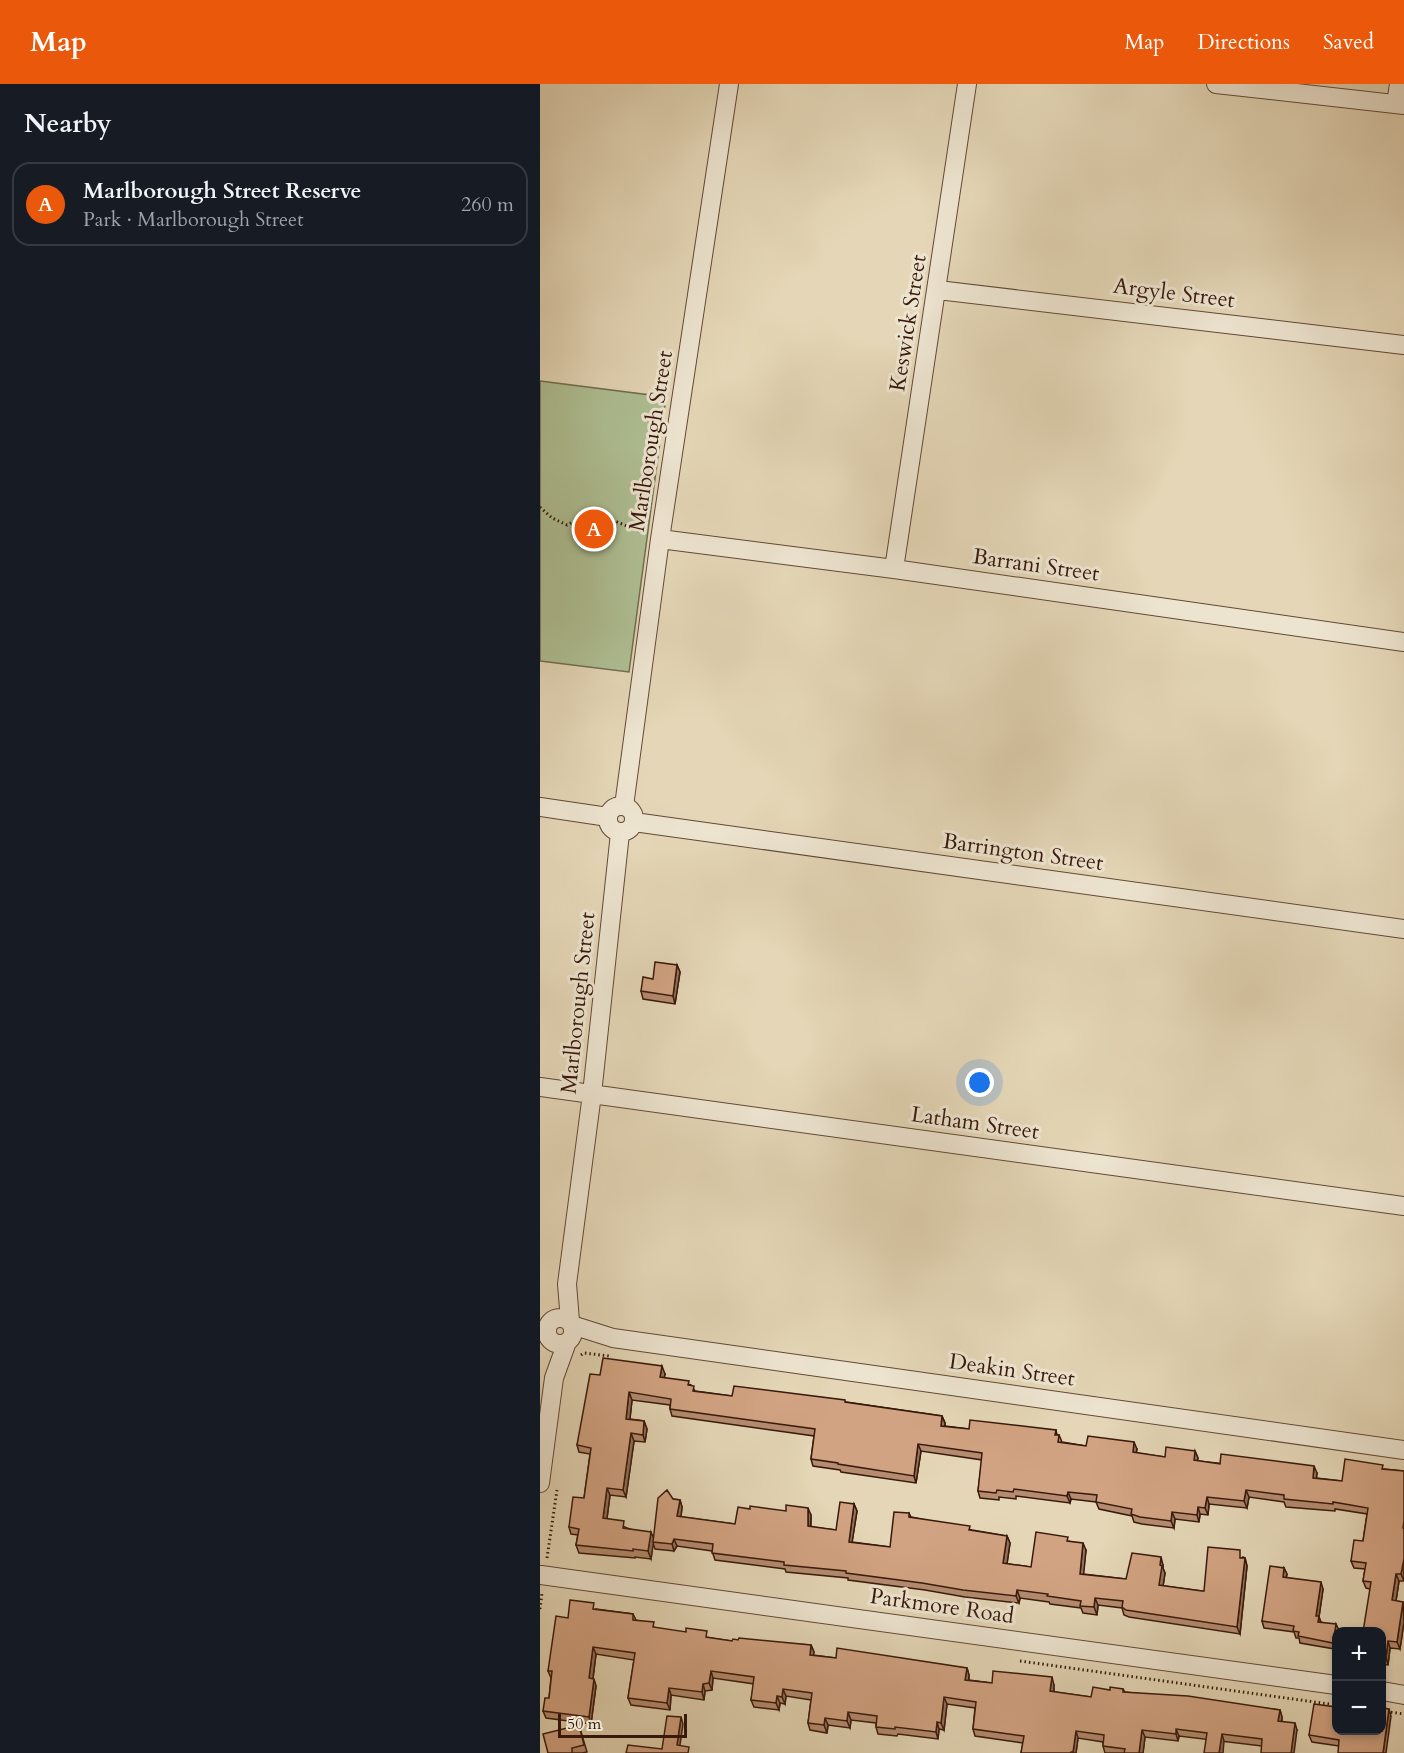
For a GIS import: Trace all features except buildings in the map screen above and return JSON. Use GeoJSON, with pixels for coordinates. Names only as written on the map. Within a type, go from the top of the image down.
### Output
{"type":"FeatureCollection","features":[{"type":"Feature","properties":{"kind":"street","name":"Marlborough Street"},"geometry":{"type":"LineString","coordinates":[[624,806],[660,539],[729,84]]}},
{"type":"Feature","properties":{"kind":"street","name":"Keswick Street"},"geometry":{"type":"LineString","coordinates":[[894,569],[938,290],[967,84]]}},
{"type":"Feature","properties":{"kind":"street"},"geometry":{"type":"LineString","coordinates":[[1216,84],[1400,104],[1399,84]]}},
{"type":"Feature","properties":{"kind":"street","name":"Argyle Street"},"geometry":{"type":"LineString","coordinates":[[938,290],[1404,345]]}},
{"type":"Feature","properties":{"kind":"street","name":"Barrani Street"},"geometry":{"type":"LineString","coordinates":[[660,539],[894,569],[1404,642]]}},
{"type":"Feature","properties":{"kind":"street"},"geometry":{"type":"LineString","coordinates":[[624,806],[634,814],[627,828],[609,826],[608,817],[612,810],[624,806]]}},
{"type":"Feature","properties":{"kind":"street"},"geometry":{"type":"LineString","coordinates":[[540,807],[608,817]]}},
{"type":"Feature","properties":{"kind":"street","name":"Marlborough Street"},"geometry":{"type":"LineString","coordinates":[[548,1486],[556,1330],[567,1284],[627,828]]}},
{"type":"Feature","properties":{"kind":"street","name":"Barrington Street"},"geometry":{"type":"LineString","coordinates":[[627,828],[1404,929]]}},
{"type":"Feature","properties":{"kind":"street","name":"Latham Street"},"geometry":{"type":"LineString","coordinates":[[540,1087],[1404,1206]]}},
{"type":"Feature","properties":{"kind":"street","name":"Deakin Street"},"geometry":{"type":"LineString","coordinates":[[556,1330],[1404,1450]]}},
{"type":"Feature","properties":{"kind":"street","name":"Parkmore Road"},"geometry":{"type":"LineString","coordinates":[[542,1575],[1332,1684]]}},
{"type":"Feature","properties":{"kind":"street"},"geometry":{"type":"LineString","coordinates":[[1386,1692],[1404,1695]]}},
{"type":"Feature","properties":{"kind":"path"},"geometry":{"type":"LineString","coordinates":[[540,507],[552,518],[567,525],[584,516],[605,517],[660,539]]}},
{"type":"Feature","properties":{"kind":"path"},"geometry":{"type":"LineString","coordinates":[[575,1360],[584,1353],[620,1358]]}},
{"type":"Feature","properties":{"kind":"path"},"geometry":{"type":"LineString","coordinates":[[540,1609],[548,1486]]}},
{"type":"Feature","properties":{"kind":"path"},"geometry":{"type":"LineString","coordinates":[[1386,1712],[1404,1714]]}},
{"type":"Feature","properties":{"kind":"green space"},"geometry":{"type":"Polygon","coordinates":[[[540,381],[666,397],[629,672],[540,661],[540,381]]]}},
{"type":"Feature","properties":{"kind":"place","name":"Marlborough Street Reserve"},"geometry":{"type":"Point","coordinates":[594,529]}}]}
